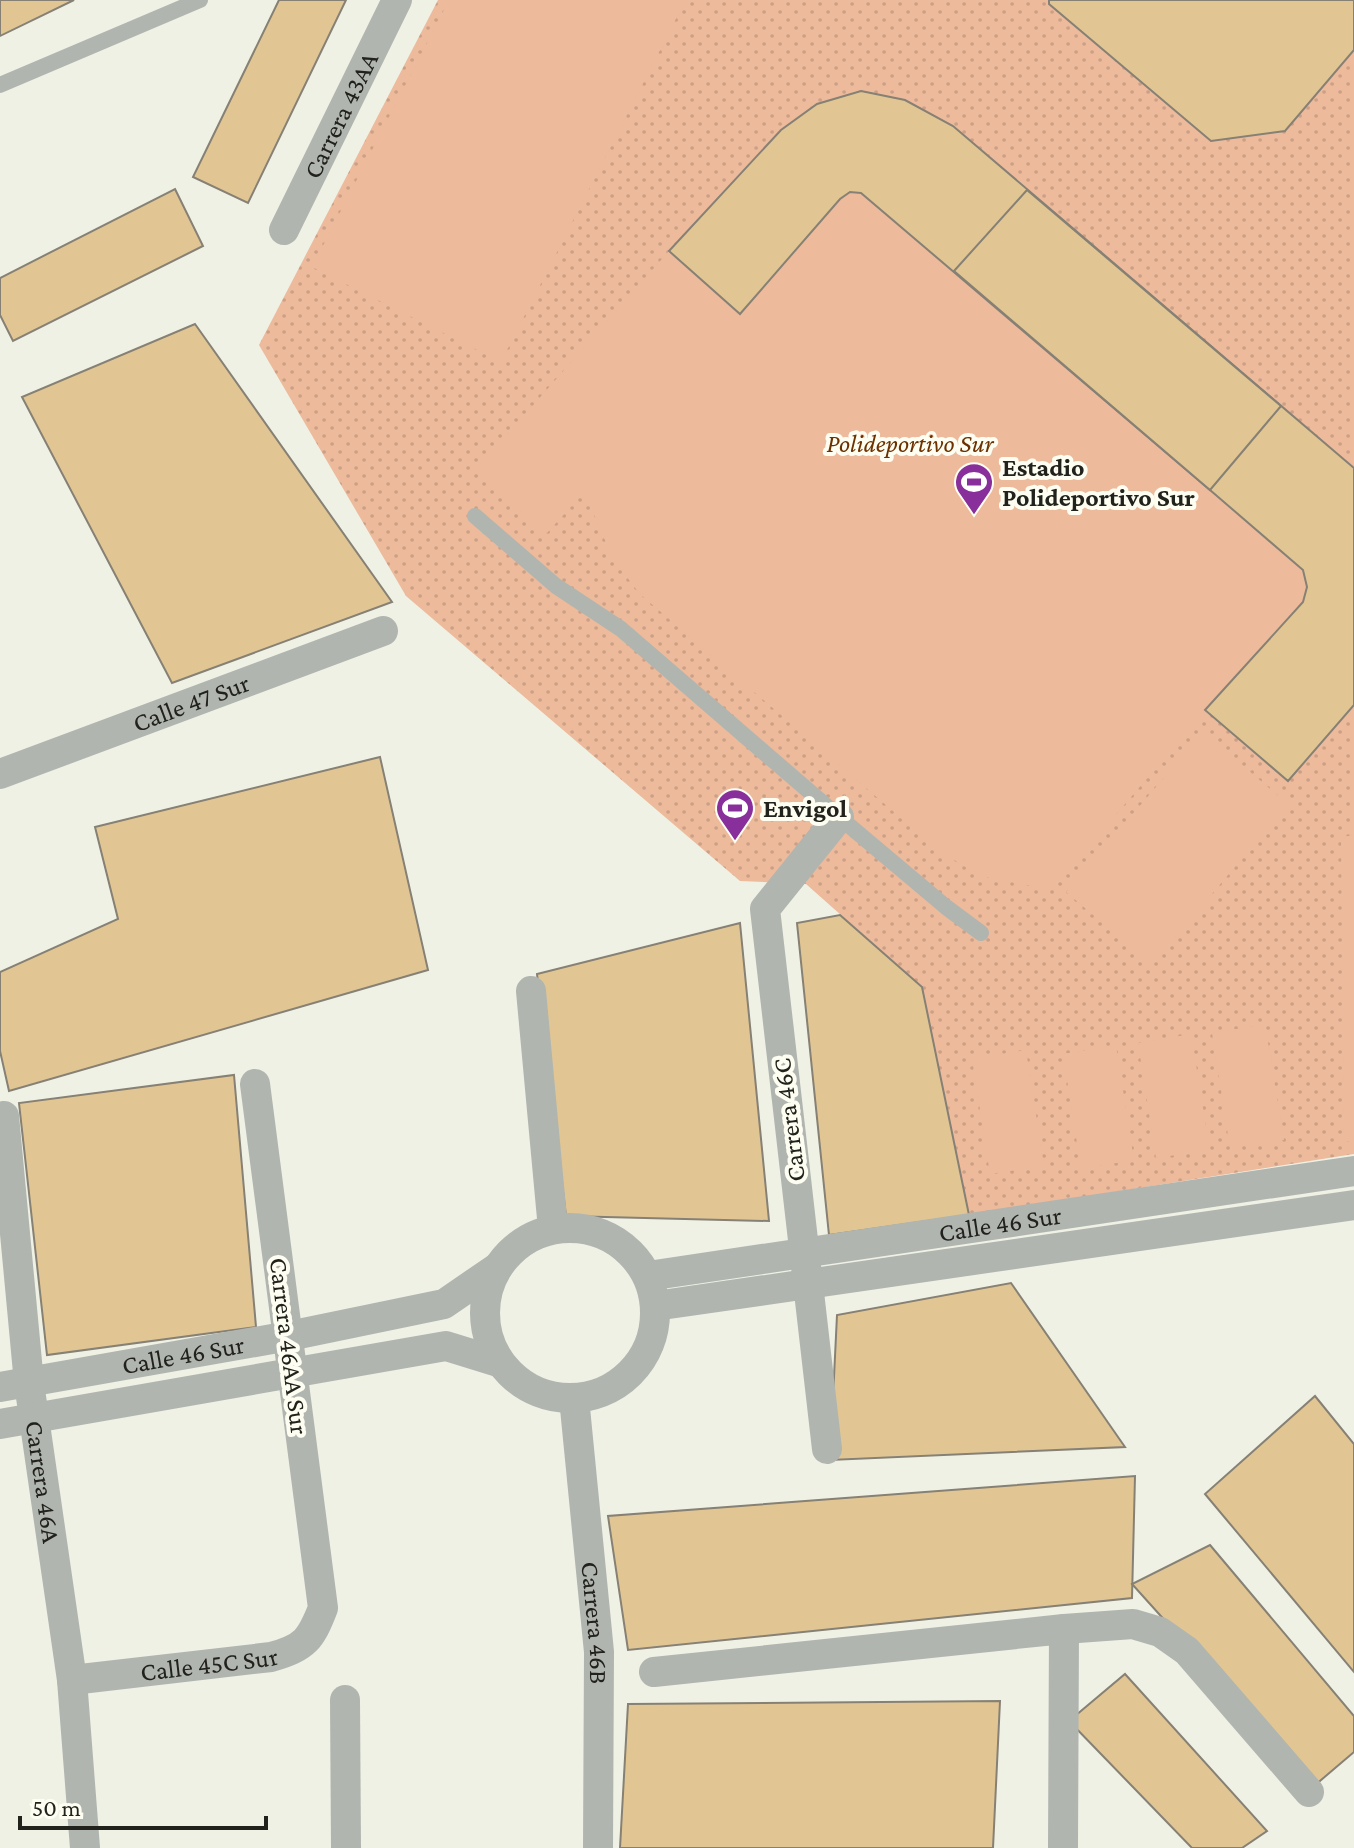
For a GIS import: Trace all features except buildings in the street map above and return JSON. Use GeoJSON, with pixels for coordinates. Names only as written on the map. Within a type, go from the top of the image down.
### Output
{"type":"FeatureCollection","features":[{"type":"Feature","properties":{"kind":"street","name":"Carrera 43AA"},"geometry":{"type":"LineString","coordinates":[[284,230],[397,0]]}},
{"type":"Feature","properties":{"kind":"street","name":"Calle 47 Sur"},"geometry":{"type":"LineString","coordinates":[[0,774],[383,631]]}},
{"type":"Feature","properties":{"kind":"street","name":"Carrera 46C"},"geometry":{"type":"LineString","coordinates":[[827,1449],[765,909],[839,817]]}},
{"type":"Feature","properties":{"kind":"street"},"geometry":{"type":"LineString","coordinates":[[531,991],[553,1229]]}},
{"type":"Feature","properties":{"kind":"street","name":"Carrera 46AA Sur"},"geometry":{"type":"LineString","coordinates":[[255,1084],[323,1608]]}},
{"type":"Feature","properties":{"kind":"street","name":"Carrera 46A"},"geometry":{"type":"LineString","coordinates":[[4,1116],[15,1385],[35,1420],[72,1680],[85,1848]]}},
{"type":"Feature","properties":{"kind":"street","name":"Calle 46 Sur"},"geometry":{"type":"LineString","coordinates":[[648,1276],[1354,1171]]}},
{"type":"Feature","properties":{"kind":"street","name":"Calle 46 Sur"},"geometry":{"type":"LineString","coordinates":[[655,1306],[1354,1205]]}},
{"type":"Feature","properties":{"kind":"street"},"geometry":{"type":"LineString","coordinates":[[576,1227],[598,1232],[619,1242],[635,1257],[648,1276],[655,1306],[654,1328],[647,1350],[634,1369],[617,1383],[597,1393],[574,1398],[553,1396],[515,1378],[501,1363],[491,1345],[486,1326],[488,1296],[498,1267],[523,1243],[553,1229],[576,1227]]}},
{"type":"Feature","properties":{"kind":"street","name":"Calle 46 Sur"},"geometry":{"type":"LineString","coordinates":[[15,1385],[289,1336],[444,1304],[498,1267]]}},
{"type":"Feature","properties":{"kind":"street","name":"Calle 46 Sur"},"geometry":{"type":"LineString","coordinates":[[0,1424],[446,1346],[501,1363]]}},
{"type":"Feature","properties":{"kind":"street","name":"Carrera 46B"},"geometry":{"type":"LineString","coordinates":[[574,1398],[599,1652],[598,1848]]}},
{"type":"Feature","properties":{"kind":"street","name":"Calle 45C Sur"},"geometry":{"type":"LineString","coordinates":[[72,1680],[271,1657],[291,1652],[306,1642],[323,1608]]}},
{"type":"Feature","properties":{"kind":"street"},"geometry":{"type":"LineString","coordinates":[[654,1672],[1133,1624],[1160,1632],[1187,1651],[1309,1792]]}},
{"type":"Feature","properties":{"kind":"street"},"geometry":{"type":"LineString","coordinates":[[1063,1848],[1064,1629]]}},
{"type":"Feature","properties":{"kind":"street"},"geometry":{"type":"LineString","coordinates":[[345,1700],[346,1848]]}},
{"type":"Feature","properties":{"kind":"lane"},"geometry":{"type":"LineString","coordinates":[[0,85],[200,0]]}},
{"type":"Feature","properties":{"kind":"lane"},"geometry":{"type":"LineString","coordinates":[[475,516],[556,586],[621,629],[839,817],[981,933]]}},
{"type":"Feature","properties":{"kind":"green space","name":"Polideportivo Sur"},"geometry":{"type":"Polygon","coordinates":[[[438,0],[1354,0],[1354,1154],[969,1215],[922,987],[806,884],[740,881],[406,596],[259,345],[438,0]]]}},
{"type":"Feature","properties":{"kind":"green space"},"geometry":{"type":"Polygon","coordinates":[[[449,0],[678,0],[684,3],[501,362],[312,267],[449,0]]]}},
{"type":"Feature","properties":{"kind":"green space","name":"Estadio Polideportivo Sur"},"geometry":{"type":"Polygon","coordinates":[[[861,91],[905,100],[953,126],[1354,468],[1354,705],[1288,781],[1205,710],[1052,890],[985,877],[929,842],[641,595],[608,546],[585,491],[547,533],[476,470],[669,251],[781,130],[817,104],[861,91]]]}},
{"type":"Feature","properties":{"kind":"green space"},"geometry":{"type":"Polygon","coordinates":[[[1203,732],[1288,804],[1152,965],[1066,892],[1203,732]]]}},
{"type":"Feature","properties":{"kind":"green space"},"geometry":{"type":"Polygon","coordinates":[[[1354,835],[1354,1141],[1344,1142],[1341,837],[1354,835]]]}},
{"type":"Feature","properties":{"kind":"green space"},"geometry":{"type":"Polygon","coordinates":[[[1265,1024],[1284,1140],[1230,1148],[1212,1033],[1265,1024]]]}},
{"type":"Feature","properties":{"kind":"green space"},"geometry":{"type":"Polygon","coordinates":[[[1191,1034],[1210,1150],[1156,1158],[1138,1043],[1191,1034]]]}},
{"type":"Feature","properties":{"kind":"green space"},"geometry":{"type":"Polygon","coordinates":[[[1116,1045],[1134,1160],[1081,1169],[1063,1054],[1116,1045]]]}},
{"type":"Feature","properties":{"kind":"green space"},"geometry":{"type":"Polygon","coordinates":[[[1026,1050],[1044,1166],[990,1174],[972,1059],[1026,1050]]]}},
{"type":"Feature","properties":{"kind":"place","name":"Estadio Polideportivo Sur"},"geometry":{"type":"Point","coordinates":[974,516]}},
{"type":"Feature","properties":{"kind":"place","name":"Envigol"},"geometry":{"type":"Point","coordinates":[735,842]}}]}
